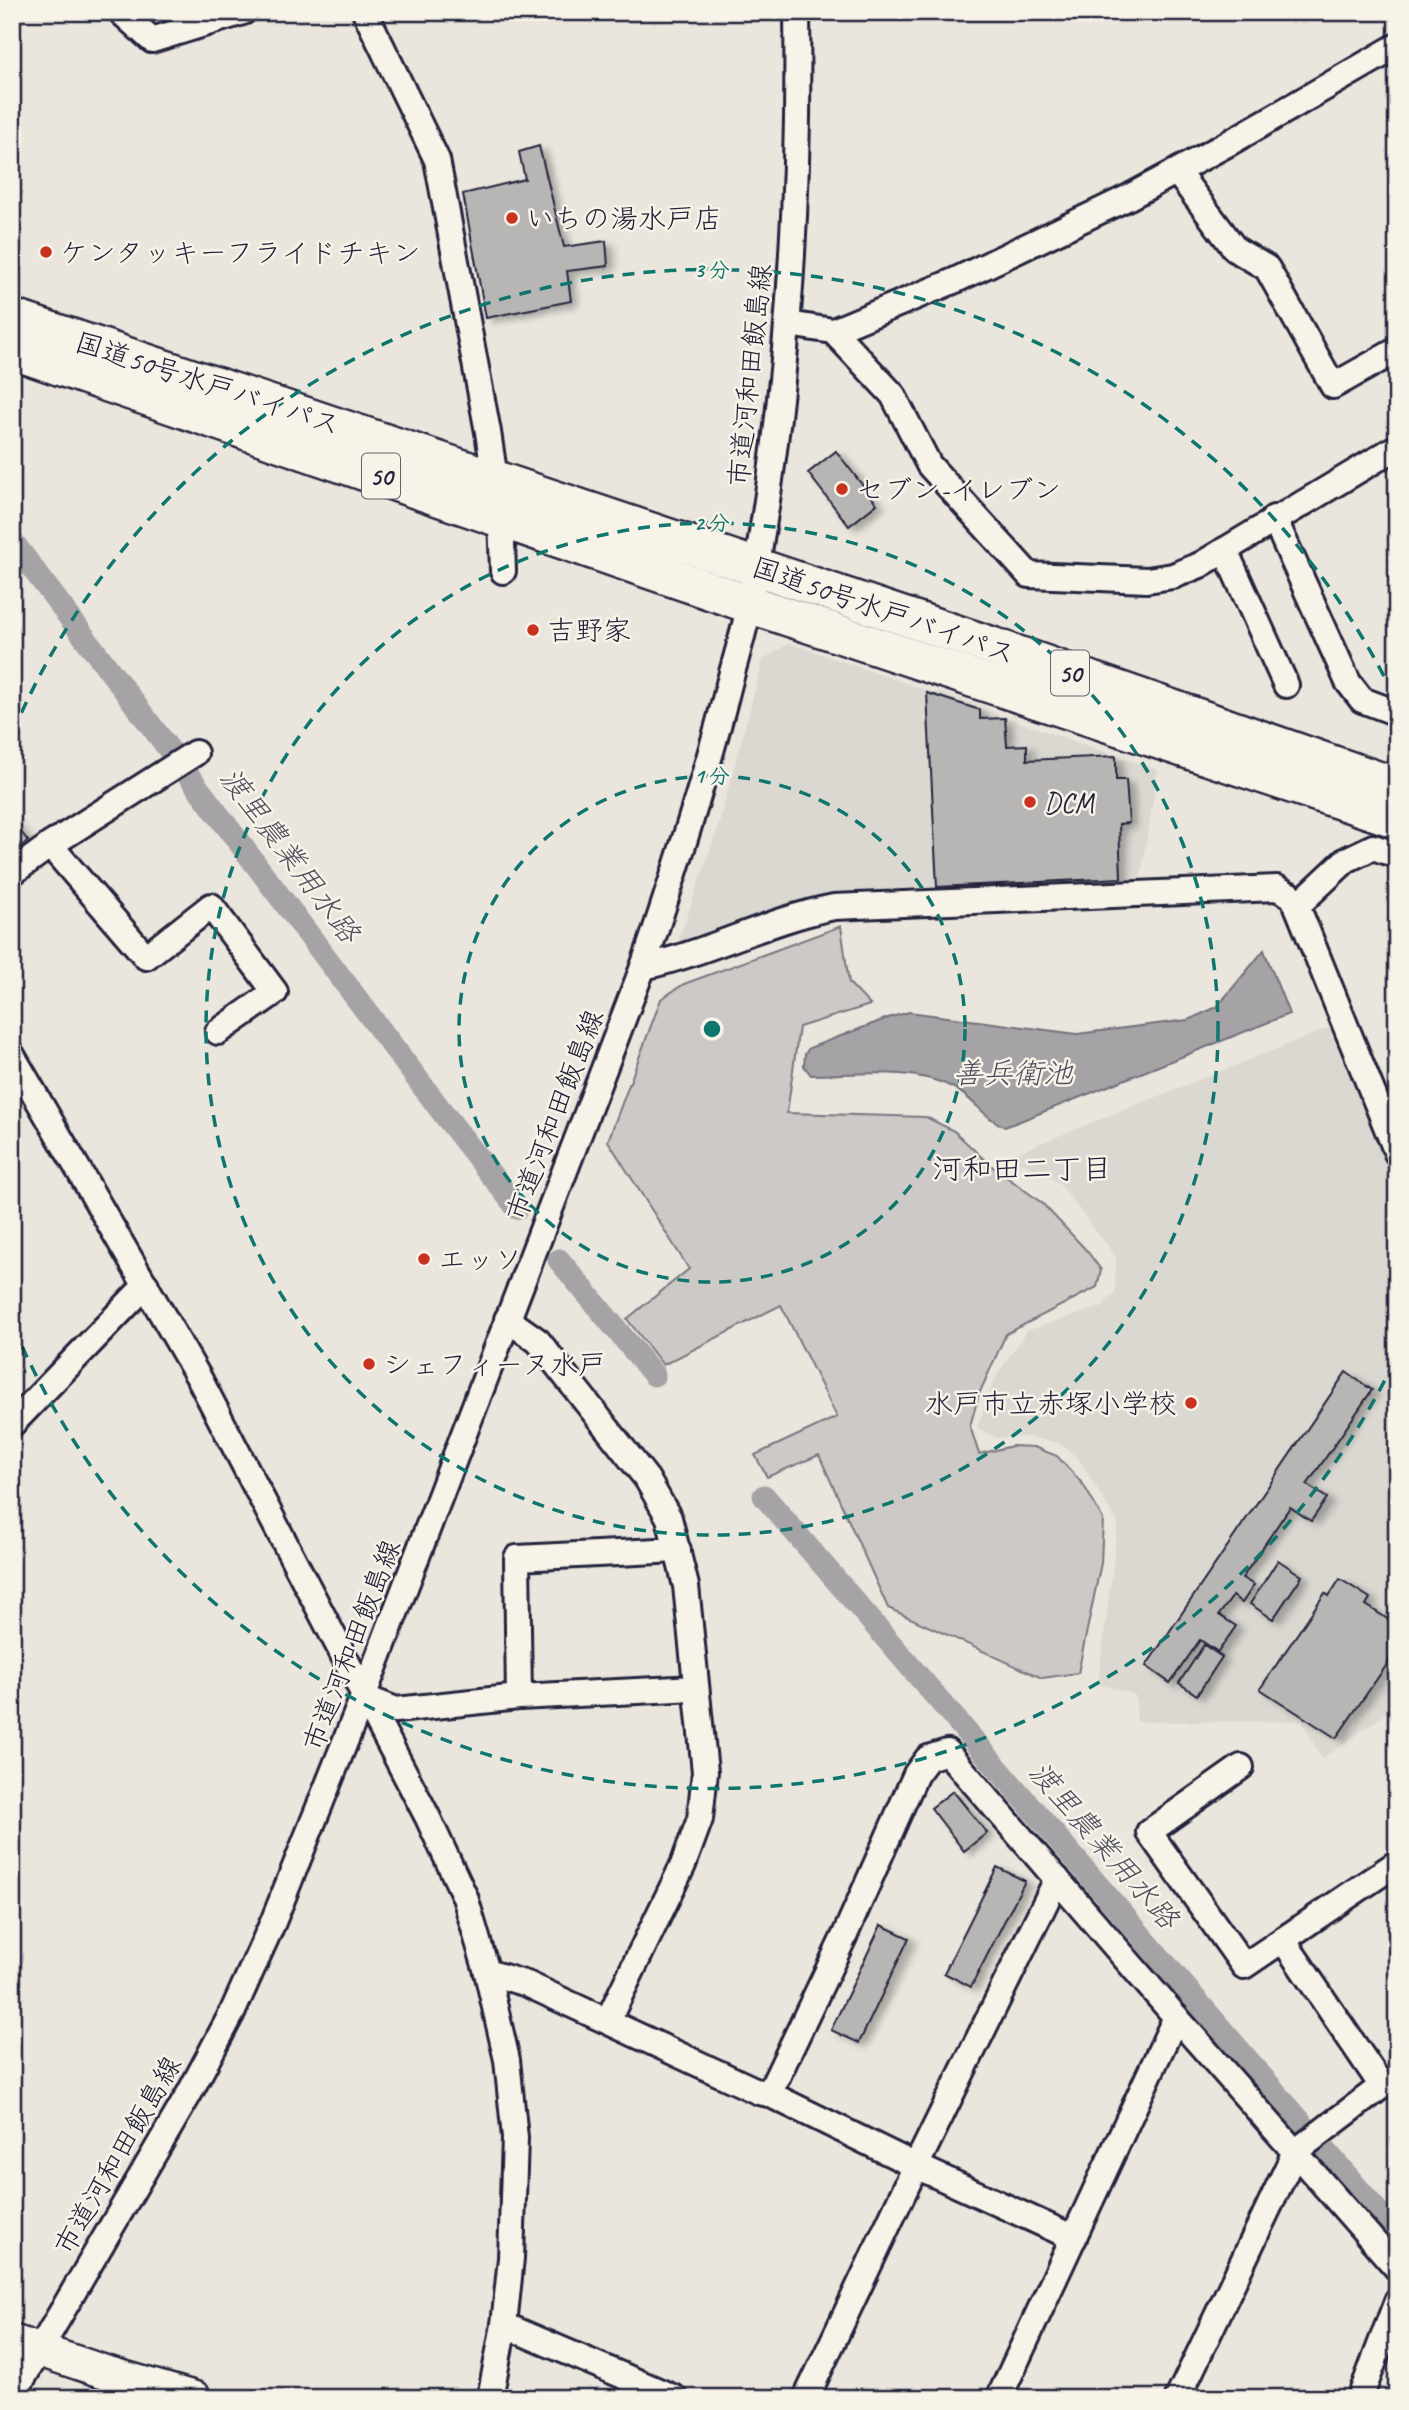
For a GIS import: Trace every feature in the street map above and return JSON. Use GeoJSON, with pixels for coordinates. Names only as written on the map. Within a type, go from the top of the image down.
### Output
{"type":"FeatureCollection","features":[{"type":"Feature","properties":{"kind":"highway","name":"国道50号水戸バイパス"},"geometry":{"type":"LineString","coordinates":[[12,318],[755,567],[1387,800]]}},
{"type":"Feature","properties":{"kind":"highway","name":"国道50号水戸バイパス"},"geometry":{"type":"LineString","coordinates":[[12,350],[749,604],[1387,800]]}},
{"type":"Feature","properties":{"kind":"main road"},"geometry":{"type":"LineString","coordinates":[[25,2346],[195,2398]]}},
{"type":"Feature","properties":{"kind":"street"},"geometry":{"type":"LineString","coordinates":[[121,12],[152,40],[243,12]]}},
{"type":"Feature","properties":{"kind":"street"},"geometry":{"type":"LineString","coordinates":[[365,12],[437,160],[495,479]]}},
{"type":"Feature","properties":{"kind":"street","name":"市道河和田飯島線"},"geometry":{"type":"LineString","coordinates":[[12,2397],[25,2346],[189,2094],[233,2011],[273,1922],[363,1697],[643,967],[710,763],[749,604],[755,567],[789,324],[796,190],[797,12]]}},
{"type":"Feature","properties":{"kind":"street"},"geometry":{"type":"LineString","coordinates":[[789,324],[833,331],[956,279],[1177,172],[1397,46]]}},
{"type":"Feature","properties":{"kind":"street"},"geometry":{"type":"LineString","coordinates":[[1177,172],[1235,249],[1267,268],[1333,386],[1397,350]]}},
{"type":"Feature","properties":{"kind":"street"},"geometry":{"type":"LineString","coordinates":[[833,331],[893,396],[929,465],[1029,575],[1147,580],[1173,576],[1200,565],[1397,447]]}},
{"type":"Feature","properties":{"kind":"street"},"geometry":{"type":"LineString","coordinates":[[501,517],[503,571]]}},
{"type":"Feature","properties":{"kind":"street"},"geometry":{"type":"LineString","coordinates":[[1274,519],[1348,682],[1362,700],[1397,713]]}},
{"type":"Feature","properties":{"kind":"street"},"geometry":{"type":"LineString","coordinates":[[1225,550],[1286,685]]}},
{"type":"Feature","properties":{"kind":"street"},"geometry":{"type":"LineString","coordinates":[[12,873],[50,845],[195,753]]}},
{"type":"Feature","properties":{"kind":"street"},"geometry":{"type":"LineString","coordinates":[[50,845],[146,957],[211,906],[275,992],[218,1032]]}},
{"type":"Feature","properties":{"kind":"street"},"geometry":{"type":"LineString","coordinates":[[1297,906],[1346,860],[1373,847],[1397,855]]}},
{"type":"Feature","properties":{"kind":"street"},"geometry":{"type":"LineString","coordinates":[[643,967],[667,962],[807,912],[834,907],[1277,888],[1292,896],[1297,906],[1397,1153]]}},
{"type":"Feature","properties":{"kind":"street"},"geometry":{"type":"LineString","coordinates":[[12,1055],[199,1378],[427,1816],[465,1897],[487,1972],[507,2060],[514,2138],[511,2258],[504,2325],[490,2398]]}},
{"type":"Feature","properties":{"kind":"street"},"geometry":{"type":"LineString","coordinates":[[12,1424],[146,1285]]}},
{"type":"Feature","properties":{"kind":"street"},"geometry":{"type":"LineString","coordinates":[[507,1319],[538,1341],[648,1479],[669,1518],[686,1586],[705,1772],[700,1819],[683,1865],[608,2020]]}},
{"type":"Feature","properties":{"kind":"street"},"geometry":{"type":"LineString","coordinates":[[519,1697],[517,1558],[678,1550]]}},
{"type":"Feature","properties":{"kind":"street"},"geometry":{"type":"LineString","coordinates":[[363,1697],[396,1710],[519,1697],[696,1688]]}},
{"type":"Feature","properties":{"kind":"street"},"geometry":{"type":"LineString","coordinates":[[769,2094],[844,1937],[916,1774],[928,1758],[947,1752],[1397,2268]]}},
{"type":"Feature","properties":{"kind":"street"},"geometry":{"type":"LineString","coordinates":[[1241,1767],[1149,1832],[1244,1966],[1397,1863]]}},
{"type":"Feature","properties":{"kind":"street"},"geometry":{"type":"LineString","coordinates":[[806,2398],[916,2165],[1057,1880]]}},
{"type":"Feature","properties":{"kind":"street"},"geometry":{"type":"LineString","coordinates":[[1185,2394],[1295,2152],[1382,2086],[1283,1940]]}},
{"type":"Feature","properties":{"kind":"street"},"geometry":{"type":"LineString","coordinates":[[487,1972],[527,1984],[608,2020],[1074,2238]]}},
{"type":"Feature","properties":{"kind":"street"},"geometry":{"type":"LineString","coordinates":[[999,2398],[1176,2017]]}},
{"type":"Feature","properties":{"kind":"street"},"geometry":{"type":"LineString","coordinates":[[1360,2398],[1397,2301]]}},
{"type":"Feature","properties":{"kind":"street"},"geometry":{"type":"LineString","coordinates":[[504,2325],[675,2398]]}},
{"type":"Feature","properties":{"kind":"shaded area"},"geometry":{"type":"Polygon","coordinates":[[[789,643],[1158,770],[1140,881],[836,894],[807,901],[684,945],[679,939],[718,827],[763,660],[789,643]]]}},
{"type":"Feature","properties":{"kind":"shaded area"},"geometry":{"type":"Polygon","coordinates":[[[841,926],[849,983],[870,1005],[799,1027],[787,1113],[926,1117],[954,1131],[989,1164],[1042,1203],[1101,1270],[1097,1287],[1006,1334],[979,1394],[970,1426],[979,1454],[1012,1446],[1034,1447],[1057,1456],[1083,1484],[1103,1519],[1101,1563],[1078,1673],[1042,1678],[888,1608],[819,1455],[767,1477],[755,1455],[837,1417],[781,1305],[663,1365],[627,1319],[689,1269],[608,1141],[661,999],[684,984],[841,926]]]}},
{"type":"Feature","properties":{"kind":"shaded area","name":"水戸市立赤塚小学校"},"geometry":{"type":"Polygon","coordinates":[[[1329,1028],[1397,1192],[1397,1706],[1322,1759],[1302,1721],[1137,1722],[1135,1695],[1098,1684],[1118,1523],[1079,1459],[1059,1443],[1029,1437],[997,1438],[977,1427],[995,1378],[1026,1331],[1103,1306],[1115,1292],[1116,1257],[1058,1182],[1008,1156],[1329,1028]]]}},
{"type":"Feature","properties":{"kind":"water","name":"善兵衛池"},"geometry":{"type":"Polygon","coordinates":[[[1264,950],[1289,1014],[1005,1127],[991,1119],[954,1088],[938,1081],[884,1073],[811,1075],[804,1066],[805,1054],[809,1048],[909,1012],[1077,1034],[1188,1020],[1217,1007],[1264,950]]]}},
{"type":"Feature","properties":{"kind":"building","name":"いちの湯水戸店"},"geometry":{"type":"Polygon","coordinates":[[[539,146],[564,247],[606,241],[608,266],[567,271],[571,301],[486,318],[463,194],[525,179],[519,152],[539,146]]]}},
{"type":"Feature","properties":{"kind":"building","name":"セブン-イレブン"},"geometry":{"type":"Polygon","coordinates":[[[836,451],[877,504],[849,526],[808,473],[836,451]]]}},
{"type":"Feature","properties":{"kind":"building","name":"DCM"},"geometry":{"type":"Polygon","coordinates":[[[927,693],[980,710],[980,719],[1005,718],[1007,746],[1027,745],[1027,760],[1116,756],[1116,780],[1126,780],[1129,823],[1119,824],[1121,878],[937,887],[927,693]]]}},
{"type":"Feature","properties":{"kind":"building"},"geometry":{"type":"Polygon","coordinates":[[[12,820],[28,841],[12,853],[12,820]]]}},
{"type":"Feature","properties":{"kind":"building"},"geometry":{"type":"Polygon","coordinates":[[[1346,1372],[1372,1390],[1307,1485],[1327,1498],[1311,1521],[1290,1507],[1242,1578],[1254,1585],[1242,1603],[1233,1596],[1219,1615],[1236,1626],[1218,1652],[1200,1640],[1170,1683],[1146,1666],[1346,1372]]]}},
{"type":"Feature","properties":{"kind":"building"},"geometry":{"type":"Polygon","coordinates":[[[1278,1560],[1302,1576],[1273,1619],[1250,1604],[1278,1560]]]}},
{"type":"Feature","properties":{"kind":"building"},"geometry":{"type":"Polygon","coordinates":[[[1340,1579],[1370,1598],[1366,1605],[1392,1622],[1397,1632],[1397,1650],[1336,1738],[1260,1689],[1325,1593],[1329,1596],[1340,1579]]]}},
{"type":"Feature","properties":{"kind":"building"},"geometry":{"type":"Polygon","coordinates":[[[1204,1645],[1222,1657],[1197,1695],[1179,1683],[1204,1645]]]}},
{"type":"Feature","properties":{"kind":"building"},"geometry":{"type":"Polygon","coordinates":[[[953,1791],[987,1833],[964,1851],[931,1808],[953,1791]]]}},
{"type":"Feature","properties":{"kind":"building"},"geometry":{"type":"Polygon","coordinates":[[[997,1867],[1025,1881],[971,1987],[944,1973],[997,1867]]]}},
{"type":"Feature","properties":{"kind":"building"},"geometry":{"type":"Polygon","coordinates":[[[881,1925],[909,1938],[859,2043],[831,2030],[881,1925]]]}},
{"type":"Feature","properties":{"kind":"waterway","name":"渡里農業用水路"},"geometry":{"type":"LineString","coordinates":[[12,541],[517,1208]]}},
{"type":"Feature","properties":{"kind":"waterway","name":"渡里農業用水路"},"geometry":{"type":"LineString","coordinates":[[559,1260],[654,1375]]}},
{"type":"Feature","properties":{"kind":"waterway","name":"渡里農業用水路"},"geometry":{"type":"LineString","coordinates":[[764,1496],[1397,2234]]}},
{"type":"Feature","properties":{"kind":"place","name":"いちの湯水戸店"},"geometry":{"type":"Point","coordinates":[512,218]}},
{"type":"Feature","properties":{"kind":"place","name":"ケンタッキーフライドチキン"},"geometry":{"type":"Point","coordinates":[46,252]}},
{"type":"Feature","properties":{"kind":"place","name":"セブン-イレブン"},"geometry":{"type":"Point","coordinates":[842,489]}},
{"type":"Feature","properties":{"kind":"place","name":"吉野家"},"geometry":{"type":"Point","coordinates":[533,630]}},
{"type":"Feature","properties":{"kind":"place","name":"DCM"},"geometry":{"type":"Point","coordinates":[1030,802]}},
{"type":"Feature","properties":{"kind":"place","name":"エッソ"},"geometry":{"type":"Point","coordinates":[424,1259]}},
{"type":"Feature","properties":{"kind":"place","name":"シェフィーヌ水戸"},"geometry":{"type":"Point","coordinates":[369,1364]}},
{"type":"Feature","properties":{"kind":"place","name":"水戸市立赤塚小学校"},"geometry":{"type":"Point","coordinates":[1191,1403]}},
{"type":"Feature","properties":{"kind":"district","name":"河和田二丁目"},"geometry":{"type":"Point","coordinates":[1022,1169]}}]}
